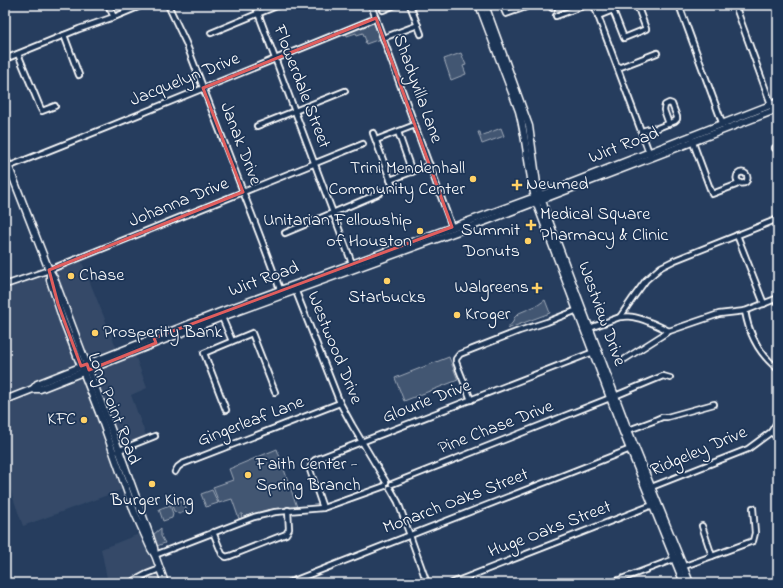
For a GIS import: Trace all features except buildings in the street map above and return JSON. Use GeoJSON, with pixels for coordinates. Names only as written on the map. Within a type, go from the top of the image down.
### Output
{"type":"FeatureCollection","features":[{"type":"Feature","properties":{"kind":"main road","name":"Westview Drive"},"geometry":{"type":"LineString","coordinates":[[479,5],[503,62]]}},
{"type":"Feature","properties":{"kind":"main road","name":"Westview Drive"},"geometry":{"type":"LineString","coordinates":[[485,5],[503,62],[526,126],[529,144],[530,176],[612,397],[677,557],[684,583]]}},
{"type":"Feature","properties":{"kind":"main road","name":"Wirt Road"},"geometry":{"type":"LineString","coordinates":[[353,266],[408,250],[775,107]]}},
{"type":"Feature","properties":{"kind":"main road","name":"Long Point Road"},"geometry":{"type":"LineString","coordinates":[[5,157],[7,167],[54,278],[116,451],[130,480],[144,526]]}},
{"type":"Feature","properties":{"kind":"main road","name":"Wirt Road"},"geometry":{"type":"LineString","coordinates":[[5,400],[33,389],[40,389],[85,368],[452,227],[538,199]]}},
{"type":"Feature","properties":{"kind":"main road","name":"Long Point Road"},"geometry":{"type":"LineString","coordinates":[[116,451],[122,475],[154,548],[165,583]]}},
{"type":"Feature","properties":{"kind":"main road"},"geometry":{"type":"LineString","coordinates":[[122,475],[124,474],[130,480]]}},
{"type":"Feature","properties":{"kind":"main road","name":"Westview Drive"},"geometry":{"type":"LineString","coordinates":[[681,568],[690,583]]}},
{"type":"Feature","properties":{"kind":"street"},"geometry":{"type":"LineString","coordinates":[[108,5],[114,17]]}},
{"type":"Feature","properties":{"kind":"street"},"geometry":{"type":"LineString","coordinates":[[5,59],[143,5]]}},
{"type":"Feature","properties":{"kind":"street","name":"Janak Drive"},"geometry":{"type":"LineString","coordinates":[[168,5],[186,43],[281,293]]}},
{"type":"Feature","properties":{"kind":"street","name":"Flowerdale Street"},"geometry":{"type":"LineString","coordinates":[[255,5],[353,266]]}},
{"type":"Feature","properties":{"kind":"street"},"geometry":{"type":"LineString","coordinates":[[211,33],[278,5]]}},
{"type":"Feature","properties":{"kind":"street","name":"Shadyvilla Lane"},"geometry":{"type":"LineString","coordinates":[[371,5],[452,227]]}},
{"type":"Feature","properties":{"kind":"street"},"geometry":{"type":"LineString","coordinates":[[383,10],[395,5]]}},
{"type":"Feature","properties":{"kind":"street"},"geometry":{"type":"LineString","coordinates":[[410,5],[421,34]]}},
{"type":"Feature","properties":{"kind":"street"},"geometry":{"type":"LineString","coordinates":[[502,5],[506,14],[526,6]]}},
{"type":"Feature","properties":{"kind":"street"},"geometry":{"type":"LineString","coordinates":[[556,16],[586,5]]}},
{"type":"Feature","properties":{"kind":"street"},"geometry":{"type":"LineString","coordinates":[[594,5],[650,155]]}},
{"type":"Feature","properties":{"kind":"street"},"geometry":{"type":"LineString","coordinates":[[598,14],[612,7],[624,38],[646,29],[637,5]]}},
{"type":"Feature","properties":{"kind":"street"},"geometry":{"type":"LineString","coordinates":[[679,5],[724,127]]}},
{"type":"Feature","properties":{"kind":"street"},"geometry":{"type":"LineString","coordinates":[[735,5],[775,107]]}},
{"type":"Feature","properties":{"kind":"street","name":"Jacquelyn Drive"},"geometry":{"type":"LineString","coordinates":[[7,167],[376,18]]}},
{"type":"Feature","properties":{"kind":"street"},"geometry":{"type":"LineString","coordinates":[[383,38],[418,25]]}},
{"type":"Feature","properties":{"kind":"street"},"geometry":{"type":"LineString","coordinates":[[64,35],[79,75]]}},
{"type":"Feature","properties":{"kind":"street"},"geometry":{"type":"LineString","coordinates":[[618,68],[657,53]]}},
{"type":"Feature","properties":{"kind":"street"},"geometry":{"type":"LineString","coordinates":[[18,54],[42,111],[55,106]]}},
{"type":"Feature","properties":{"kind":"street"},"geometry":{"type":"LineString","coordinates":[[257,126],[345,91]]}},
{"type":"Feature","properties":{"kind":"street"},"geometry":{"type":"LineString","coordinates":[[642,134],[652,128],[655,129],[669,124]]}},
{"type":"Feature","properties":{"kind":"street"},"geometry":{"type":"LineString","coordinates":[[376,140],[415,125]]}},
{"type":"Feature","properties":{"kind":"street"},"geometry":{"type":"LineString","coordinates":[[398,132],[412,172]]}},
{"type":"Feature","properties":{"kind":"street"},"geometry":{"type":"LineString","coordinates":[[373,133],[393,186]]}},
{"type":"Feature","properties":{"kind":"street"},"geometry":{"type":"LineString","coordinates":[[692,139],[712,194],[736,185],[739,182]]}},
{"type":"Feature","properties":{"kind":"street","name":"Johanna Drive"},"geometry":{"type":"LineString","coordinates":[[5,285],[50,270],[363,144]]}},
{"type":"Feature","properties":{"kind":"street"},"geometry":{"type":"LineString","coordinates":[[390,180],[430,165]]}},
{"type":"Feature","properties":{"kind":"street"},"geometry":{"type":"LineString","coordinates":[[285,233],[380,193]]}},
{"type":"Feature","properties":{"kind":"street"},"geometry":{"type":"LineString","coordinates":[[620,317],[646,280],[661,267],[778,219]]}},
{"type":"Feature","properties":{"kind":"street"},"geometry":{"type":"LineString","coordinates":[[737,235],[764,304]]}},
{"type":"Feature","properties":{"kind":"street","name":"Westwood Drive"},"geometry":{"type":"LineString","coordinates":[[295,288],[340,403],[398,502],[427,583]]}},
{"type":"Feature","properties":{"kind":"street"},"geometry":{"type":"LineString","coordinates":[[625,359],[669,331],[719,314],[745,311],[778,298]]}},
{"type":"Feature","properties":{"kind":"street"},"geometry":{"type":"LineString","coordinates":[[470,400],[456,362],[456,358],[460,354],[579,309]]}},
{"type":"Feature","properties":{"kind":"street"},"geometry":{"type":"LineString","coordinates":[[745,311],[750,334],[765,357],[778,369]]}},
{"type":"Feature","properties":{"kind":"street"},"geometry":{"type":"LineString","coordinates":[[221,315],[232,341]]}},
{"type":"Feature","properties":{"kind":"street"},"geometry":{"type":"LineString","coordinates":[[586,329],[620,317],[633,317],[655,324],[669,331]]}},
{"type":"Feature","properties":{"kind":"street"},"geometry":{"type":"LineString","coordinates":[[226,410],[204,353],[232,341],[252,334],[274,392]]}},
{"type":"Feature","properties":{"kind":"street","name":"Glourie Drive"},"geometry":{"type":"LineString","coordinates":[[323,508],[310,470],[312,463],[319,458],[595,352]]}},
{"type":"Feature","properties":{"kind":"street","name":"Pine Chase Drive"},"geometry":{"type":"LineString","coordinates":[[155,555],[254,517],[288,510],[323,508],[388,485],[663,376],[670,378]]}},
{"type":"Feature","properties":{"kind":"street","name":"Gingerleaf Lane"},"geometry":{"type":"LineString","coordinates":[[175,472],[182,464],[340,403]]}},
{"type":"Feature","properties":{"kind":"street"},"geometry":{"type":"LineString","coordinates":[[626,431],[662,416],[667,417],[714,404]]}},
{"type":"Feature","properties":{"kind":"street","name":"Ridgeley Drive"},"geometry":{"type":"LineString","coordinates":[[649,488],[748,449],[771,432],[778,421]]}},
{"type":"Feature","properties":{"kind":"street"},"geometry":{"type":"LineString","coordinates":[[771,432],[778,438]]}},
{"type":"Feature","properties":{"kind":"street"},"geometry":{"type":"LineString","coordinates":[[116,451],[155,436]]}},
{"type":"Feature","properties":{"kind":"street","name":"Monarch Oaks Street"},"geometry":{"type":"LineString","coordinates":[[288,583],[633,448]]}},
{"type":"Feature","properties":{"kind":"street","name":"Huge Oaks Street"},"geometry":{"type":"LineString","coordinates":[[452,583],[656,504]]}},
{"type":"Feature","properties":{"kind":"street"},"geometry":{"type":"LineString","coordinates":[[681,568],[753,541],[755,533],[753,508]]}},
{"type":"Feature","properties":{"kind":"street"},"geometry":{"type":"LineString","coordinates":[[213,532],[222,554],[228,557],[286,534],[289,529],[288,510]]}},
{"type":"Feature","properties":{"kind":"street"},"geometry":{"type":"LineString","coordinates":[[702,526],[712,556]]}},
{"type":"Feature","properties":{"kind":"street"},"geometry":{"type":"LineString","coordinates":[[610,583],[677,557]]}},
{"type":"Feature","properties":{"kind":"street"},"geometry":{"type":"LineString","coordinates":[[130,583],[160,569]]}},
{"type":"Feature","properties":{"kind":"highlighted area"},"geometry":{"type":"Polygon","coordinates":[[[376,18],[452,227],[154,338],[156,343],[89,370],[87,364],[81,366],[58,304],[49,270],[243,192],[203,88],[376,18]]]}},
{"type":"Feature","properties":{"kind":"shaded area"},"geometry":{"type":"Polygon","coordinates":[[[369,23],[374,24],[380,39],[366,44],[363,33],[357,35],[356,33],[347,36],[346,32],[369,23]]]}},
{"type":"Feature","properties":{"kind":"shaded area"},"geometry":{"type":"Polygon","coordinates":[[[461,53],[466,65],[463,66],[466,74],[451,80],[444,59],[461,53]]]}},
{"type":"Feature","properties":{"kind":"shaded area"},"geometry":{"type":"Polygon","coordinates":[[[501,128],[504,136],[482,144],[478,132],[480,132],[481,136],[501,128]]]}},
{"type":"Feature","properties":{"kind":"shaded area"},"geometry":{"type":"Polygon","coordinates":[[[81,260],[121,359],[135,355],[147,388],[131,395],[146,436],[110,449],[124,489],[23,526],[5,475],[5,289],[81,260]]]}},
{"type":"Feature","properties":{"kind":"shaded area"},"geometry":{"type":"Polygon","coordinates":[[[545,300],[550,313],[507,329],[519,313],[538,305],[545,300]]]}},
{"type":"Feature","properties":{"kind":"shaded area"},"geometry":{"type":"Polygon","coordinates":[[[449,357],[458,380],[404,401],[395,378],[449,357]]]}},
{"type":"Feature","properties":{"kind":"shaded area"},"geometry":{"type":"Polygon","coordinates":[[[277,449],[297,507],[266,510],[244,517],[243,514],[241,514],[242,518],[239,519],[232,499],[219,503],[213,487],[233,480],[229,469],[277,449]]]}},
{"type":"Feature","properties":{"kind":"shaded area"},"geometry":{"type":"Polygon","coordinates":[[[212,490],[218,503],[206,507],[201,494],[212,490]]]}},
{"type":"Feature","properties":{"kind":"shaded area"},"geometry":{"type":"Polygon","coordinates":[[[170,501],[173,505],[183,501],[187,511],[179,514],[174,511],[170,501]]]}},
{"type":"Feature","properties":{"kind":"shaded area"},"geometry":{"type":"Polygon","coordinates":[[[170,505],[173,514],[172,518],[163,521],[159,509],[170,505]]]}},
{"type":"Feature","properties":{"kind":"shaded area"},"geometry":{"type":"Polygon","coordinates":[[[161,528],[161,536],[165,543],[157,546],[153,535],[161,528]]]}},
{"type":"Feature","properties":{"kind":"shaded area"},"geometry":{"type":"Polygon","coordinates":[[[139,534],[161,583],[108,583],[101,549],[139,534]]]}},
{"type":"Feature","properties":{"kind":"place","name":"Trini Mendenhall Community Center"},"geometry":{"type":"Point","coordinates":[473,179]}},
{"type":"Feature","properties":{"kind":"place","name":"Neumed"},"geometry":{"type":"Point","coordinates":[517,185]}},
{"type":"Feature","properties":{"kind":"place","name":"Medical Square Pharmacy & Clinic"},"geometry":{"type":"Point","coordinates":[531,225]}},
{"type":"Feature","properties":{"kind":"place","name":"Unitarian Fellowship of Houston"},"geometry":{"type":"Point","coordinates":[420,231]}},
{"type":"Feature","properties":{"kind":"place","name":"Summit Donuts"},"geometry":{"type":"Point","coordinates":[528,241]}},
{"type":"Feature","properties":{"kind":"place","name":"Chase"},"geometry":{"type":"Point","coordinates":[71,276]}},
{"type":"Feature","properties":{"kind":"place","name":"Starbucks"},"geometry":{"type":"Point","coordinates":[387,281]}},
{"type":"Feature","properties":{"kind":"place","name":"Walgreens"},"geometry":{"type":"Point","coordinates":[537,288]}},
{"type":"Feature","properties":{"kind":"place","name":"Kroger"},"geometry":{"type":"Point","coordinates":[457,315]}},
{"type":"Feature","properties":{"kind":"place","name":"Prosperity Bank"},"geometry":{"type":"Point","coordinates":[95,333]}},
{"type":"Feature","properties":{"kind":"place","name":"KFC"},"geometry":{"type":"Point","coordinates":[84,420]}},
{"type":"Feature","properties":{"kind":"place","name":"Faith Center - Spring Branch"},"geometry":{"type":"Point","coordinates":[248,475]}},
{"type":"Feature","properties":{"kind":"place","name":"Burger King"},"geometry":{"type":"Point","coordinates":[152,484]}}]}
